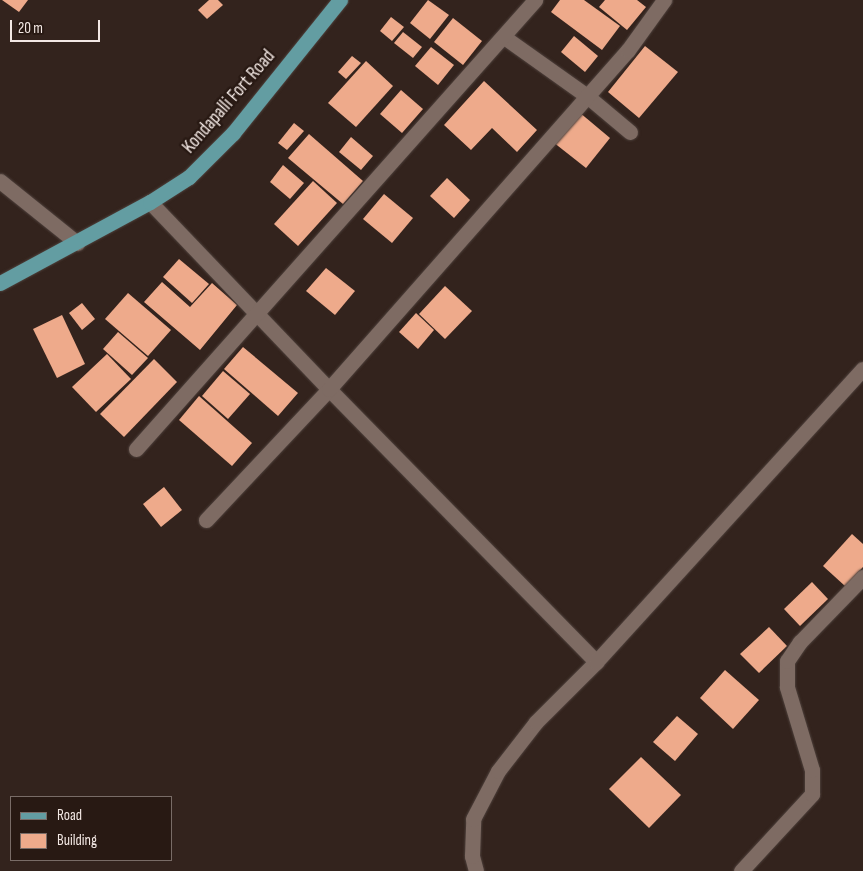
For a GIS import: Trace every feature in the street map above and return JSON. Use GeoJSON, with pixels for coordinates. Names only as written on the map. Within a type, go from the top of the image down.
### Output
{"type":"FeatureCollection","features":[{"type":"Feature","properties":{"kind":"main road","name":"Kondapalli Fort Road"},"geometry":{"type":"LineString","coordinates":[[0,283],[77,243],[150,202],[189,177],[233,133],[340,0]]}},
{"type":"Feature","properties":{"kind":"street"},"geometry":{"type":"LineString","coordinates":[[136,449],[535,0]]}},
{"type":"Feature","properties":{"kind":"street"},"geometry":{"type":"LineString","coordinates":[[206,520],[329,390],[588,96],[628,50],[664,0]]}},
{"type":"Feature","properties":{"kind":"street"},"geometry":{"type":"LineString","coordinates":[[504,37],[588,96],[630,132]]}},
{"type":"Feature","properties":{"kind":"street"},"geometry":{"type":"LineString","coordinates":[[0,181],[77,243]]}},
{"type":"Feature","properties":{"kind":"street"},"geometry":{"type":"LineString","coordinates":[[150,202],[257,312],[329,390],[596,662]]}},
{"type":"Feature","properties":{"kind":"street"},"geometry":{"type":"LineString","coordinates":[[476,871],[472,856],[474,819],[498,771],[536,722],[596,662],[863,369]]}},
{"type":"Feature","properties":{"kind":"street"},"geometry":{"type":"LineString","coordinates":[[741,871],[812,794],[812,770],[787,687],[786,661],[800,642],[863,576]]}},
{"type":"Feature","properties":{"kind":"building"},"geometry":{"type":"Polygon","coordinates":[[[2,0],[28,0],[19,12],[2,0]]]}},
{"type":"Feature","properties":{"kind":"building"},"geometry":{"type":"Polygon","coordinates":[[[209,0],[218,0],[223,5],[207,19],[198,10],[209,0]]]}},
{"type":"Feature","properties":{"kind":"building"},"geometry":{"type":"Polygon","coordinates":[[[428,0],[449,15],[430,39],[410,23],[428,0]]]}},
{"type":"Feature","properties":{"kind":"building"},"geometry":{"type":"Polygon","coordinates":[[[560,0],[584,0],[620,26],[602,50],[551,12],[560,0]]]}},
{"type":"Feature","properties":{"kind":"building"},"geometry":{"type":"Polygon","coordinates":[[[605,0],[637,0],[646,7],[627,30],[599,7],[605,0]]]}},
{"type":"Feature","properties":{"kind":"building"},"geometry":{"type":"Polygon","coordinates":[[[391,17],[404,27],[392,41],[380,31],[391,17]]]}},
{"type":"Feature","properties":{"kind":"building"},"geometry":{"type":"Polygon","coordinates":[[[453,18],[482,41],[463,65],[434,42],[453,18]]]}},
{"type":"Feature","properties":{"kind":"building"},"geometry":{"type":"Polygon","coordinates":[[[403,32],[422,47],[413,58],[394,43],[403,32]]]}},
{"type":"Feature","properties":{"kind":"building"},"geometry":{"type":"Polygon","coordinates":[[[574,36],[598,56],[585,72],[561,52],[574,36]]]}},
{"type":"Feature","properties":{"kind":"building"},"geometry":{"type":"Polygon","coordinates":[[[645,46],[678,72],[639,118],[608,92],[645,46]]]}},
{"type":"Feature","properties":{"kind":"building"},"geometry":{"type":"Polygon","coordinates":[[[431,47],[454,65],[438,85],[415,66],[431,47]]]}},
{"type":"Feature","properties":{"kind":"building"},"geometry":{"type":"Polygon","coordinates":[[[352,56],[361,63],[346,79],[338,72],[352,56]]]}},
{"type":"Feature","properties":{"kind":"building"},"geometry":{"type":"Polygon","coordinates":[[[366,61],[393,86],[356,127],[328,103],[366,61]]]}},
{"type":"Feature","properties":{"kind":"building"},"geometry":{"type":"Polygon","coordinates":[[[484,81],[537,130],[517,152],[492,128],[471,150],[444,125],[484,81]]]}},
{"type":"Feature","properties":{"kind":"building"},"geometry":{"type":"Polygon","coordinates":[[[401,90],[423,109],[402,133],[380,114],[401,90]]]}},
{"type":"Feature","properties":{"kind":"building"},"geometry":{"type":"Polygon","coordinates":[[[579,112],[610,138],[586,168],[553,142],[579,112]]]}},
{"type":"Feature","properties":{"kind":"building"},"geometry":{"type":"Polygon","coordinates":[[[294,123],[304,131],[287,150],[278,143],[294,123]]]}},
{"type":"Feature","properties":{"kind":"building"},"geometry":{"type":"Polygon","coordinates":[[[309,134],[363,181],[343,204],[288,158],[309,134]]]}},
{"type":"Feature","properties":{"kind":"building"},"geometry":{"type":"Polygon","coordinates":[[[351,137],[373,156],[361,170],[339,152],[351,137]]]}},
{"type":"Feature","properties":{"kind":"building"},"geometry":{"type":"Polygon","coordinates":[[[283,165],[304,183],[290,199],[270,182],[283,165]]]}},
{"type":"Feature","properties":{"kind":"building"},"geometry":{"type":"Polygon","coordinates":[[[447,178],[470,200],[454,218],[430,196],[447,178]]]}},
{"type":"Feature","properties":{"kind":"building"},"geometry":{"type":"Polygon","coordinates":[[[313,181],[337,203],[298,246],[274,224],[313,181]]]}},
{"type":"Feature","properties":{"kind":"building"},"geometry":{"type":"Polygon","coordinates":[[[384,194],[413,218],[392,243],[363,219],[384,194]]]}},
{"type":"Feature","properties":{"kind":"building"},"geometry":{"type":"Polygon","coordinates":[[[179,259],[209,284],[192,303],[163,277],[179,259]]]}},
{"type":"Feature","properties":{"kind":"building"},"geometry":{"type":"Polygon","coordinates":[[[326,268],[355,291],[335,315],[306,291],[326,268]]]}},
{"type":"Feature","properties":{"kind":"building"},"geometry":{"type":"Polygon","coordinates":[[[162,282],[190,307],[212,283],[237,305],[200,350],[144,302],[162,282]]]}},
{"type":"Feature","properties":{"kind":"building"},"geometry":{"type":"Polygon","coordinates":[[[445,286],[472,311],[445,339],[419,314],[445,286]]]}},
{"type":"Feature","properties":{"kind":"building"},"geometry":{"type":"Polygon","coordinates":[[[128,293],[171,330],[148,356],[105,319],[128,293]]]}},
{"type":"Feature","properties":{"kind":"building"},"geometry":{"type":"Polygon","coordinates":[[[82,303],[95,319],[82,330],[69,313],[82,303]]]}},
{"type":"Feature","properties":{"kind":"building"},"geometry":{"type":"Polygon","coordinates":[[[416,313],[434,330],[418,349],[399,332],[416,313]]]}},
{"type":"Feature","properties":{"kind":"building"},"geometry":{"type":"Polygon","coordinates":[[[62,315],[85,364],[57,378],[33,329],[62,315]]]}},
{"type":"Feature","properties":{"kind":"building"},"geometry":{"type":"Polygon","coordinates":[[[118,332],[148,358],[132,375],[103,349],[118,332]]]}},
{"type":"Feature","properties":{"kind":"building"},"geometry":{"type":"Polygon","coordinates":[[[243,347],[298,393],[278,416],[224,369],[243,347]]]}},
{"type":"Feature","properties":{"kind":"building"},"geometry":{"type":"Polygon","coordinates":[[[107,354],[131,379],[96,412],[72,387],[107,354]]]}},
{"type":"Feature","properties":{"kind":"building"},"geometry":{"type":"Polygon","coordinates":[[[154,359],[177,382],[124,437],[100,414],[154,359]]]}},
{"type":"Feature","properties":{"kind":"building"},"geometry":{"type":"Polygon","coordinates":[[[223,371],[250,394],[228,419],[202,396],[223,371]]]}},
{"type":"Feature","properties":{"kind":"building"},"geometry":{"type":"Polygon","coordinates":[[[199,396],[252,443],[232,466],[179,420],[199,396]]]}},
{"type":"Feature","properties":{"kind":"building"},"geometry":{"type":"Polygon","coordinates":[[[164,487],[182,510],[161,527],[143,504],[164,487]]]}},
{"type":"Feature","properties":{"kind":"building"},"geometry":{"type":"Polygon","coordinates":[[[852,534],[863,544],[863,567],[845,586],[823,566],[852,534]]]}},
{"type":"Feature","properties":{"kind":"building"},"geometry":{"type":"Polygon","coordinates":[[[812,582],[828,599],[800,626],[784,609],[812,582]]]}},
{"type":"Feature","properties":{"kind":"building"},"geometry":{"type":"Polygon","coordinates":[[[769,627],[787,646],[759,673],[740,654],[769,627]]]}},
{"type":"Feature","properties":{"kind":"building"},"geometry":{"type":"Polygon","coordinates":[[[725,670],[759,700],[733,729],[700,698],[725,670]]]}},
{"type":"Feature","properties":{"kind":"building"},"geometry":{"type":"Polygon","coordinates":[[[677,716],[698,734],[675,761],[653,742],[677,716]]]}},
{"type":"Feature","properties":{"kind":"building"},"geometry":{"type":"Polygon","coordinates":[[[641,757],[681,795],[649,828],[609,789],[641,757]]]}}]}
